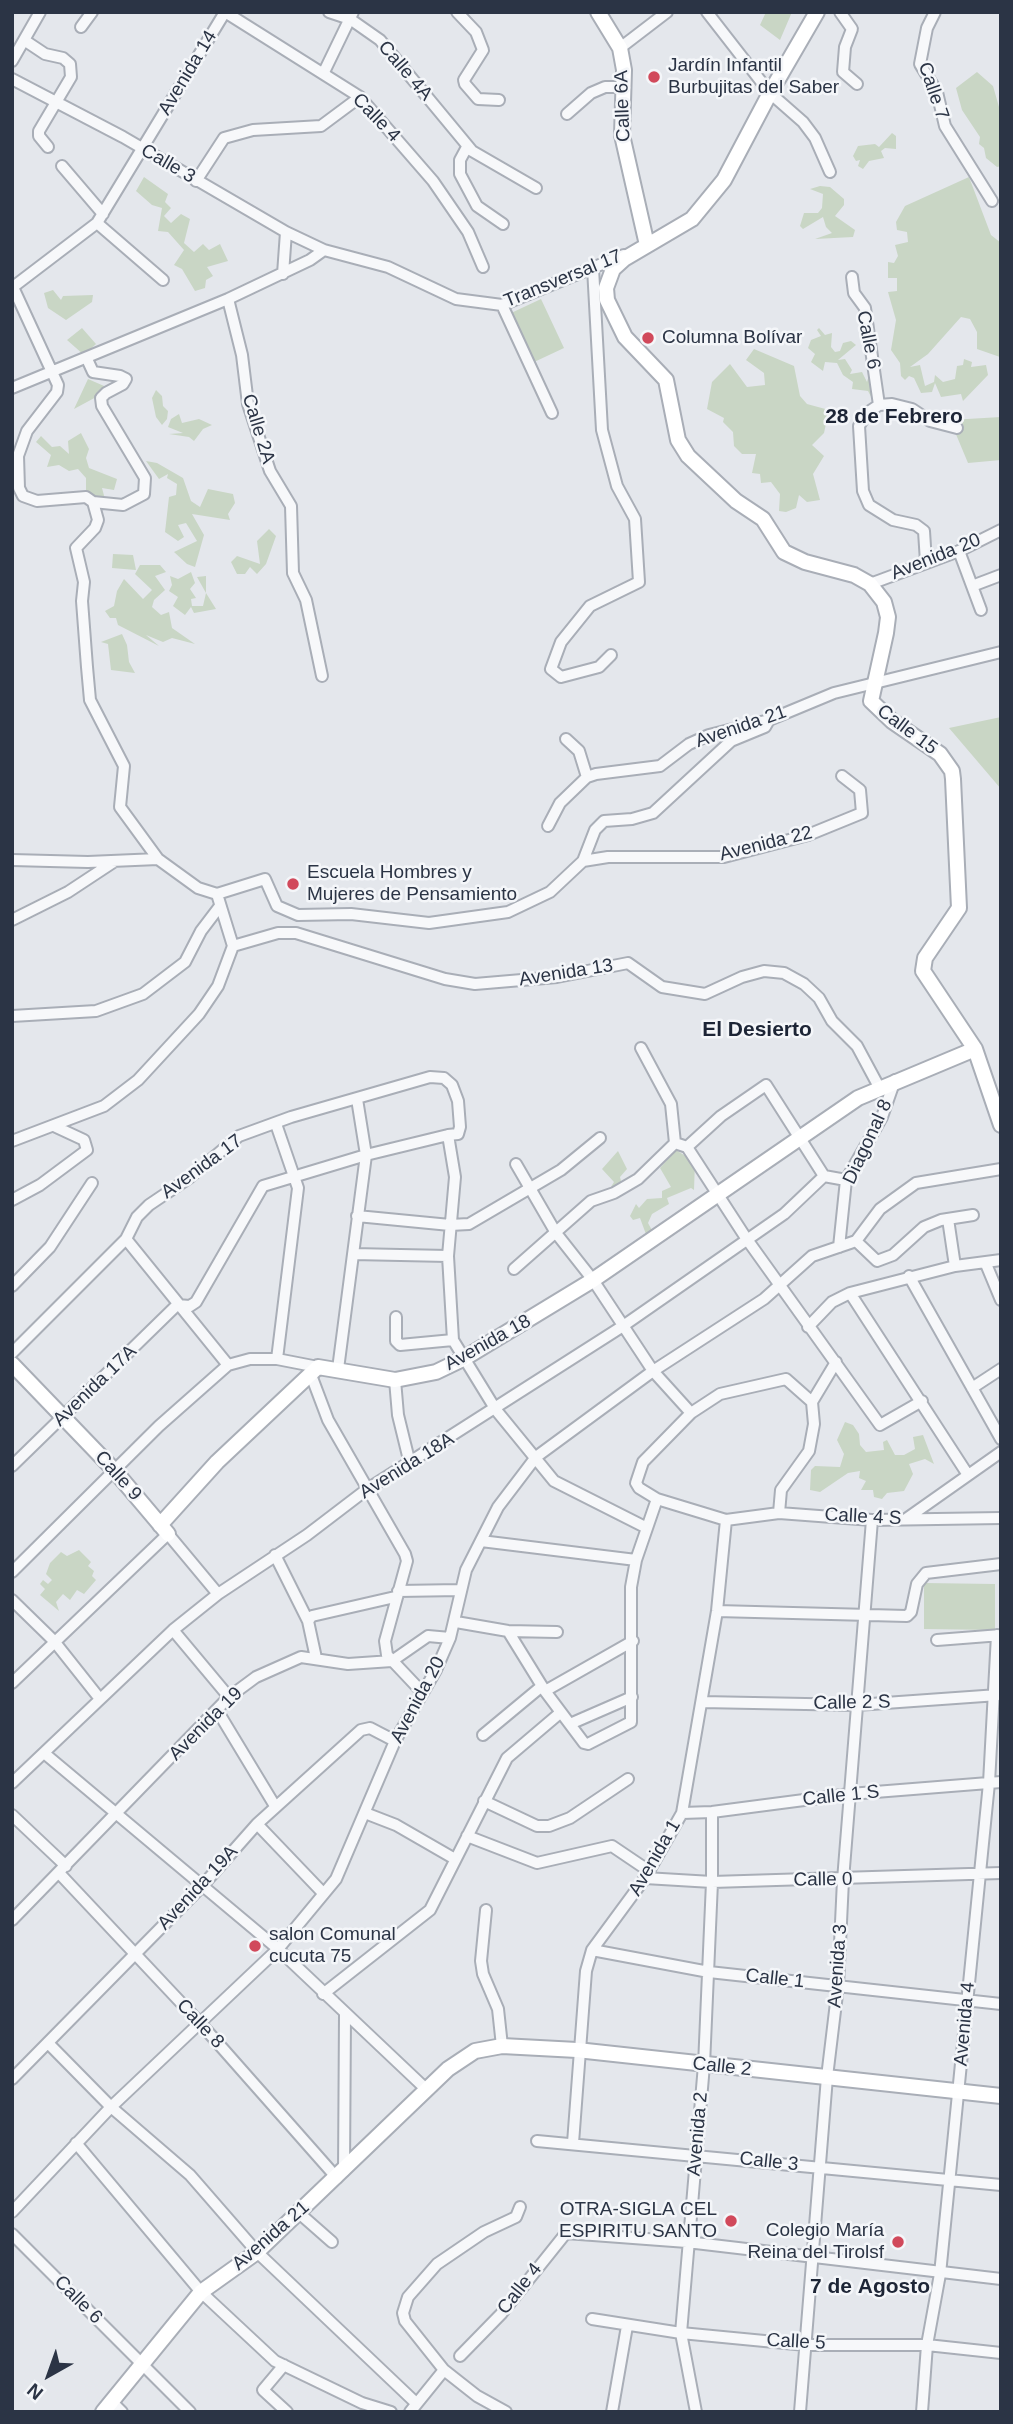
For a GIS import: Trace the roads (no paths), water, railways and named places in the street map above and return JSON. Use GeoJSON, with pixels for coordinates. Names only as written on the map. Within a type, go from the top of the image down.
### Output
{"type":"FeatureCollection","features":[{"type":"Feature","properties":{"kind":"main road","name":"Calle 6A"},"geometry":{"type":"LineString","coordinates":[[598,12],[620,48],[624,87],[622,135],[647,245]]}},
{"type":"Feature","properties":{"kind":"main road","name":"Transversal 17"},"geometry":{"type":"LineString","coordinates":[[647,245],[692,219],[709,201],[724,180],[817,12]]}},
{"type":"Feature","properties":{"kind":"main road"},"geometry":{"type":"LineString","coordinates":[[647,245],[613,269],[606,288],[607,300],[625,337],[666,380],[678,440],[688,456],[736,501],[763,519],[784,552],[805,562],[854,575],[870,584]]}},
{"type":"Feature","properties":{"kind":"main road","name":"Calle 15"},"geometry":{"type":"LineString","coordinates":[[870,584],[884,602],[888,617],[870,698],[874,706],[940,754],[952,771],[960,902],[956,914],[925,958],[923,971],[975,1049],[1001,1125]]}},
{"type":"Feature","properties":{"kind":"main road","name":"Avenida 18"},"geometry":{"type":"LineString","coordinates":[[315,1371],[338,1369],[395,1380],[436,1372],[463,1359],[593,1280],[718,1197],[798,1139],[879,1087],[975,1049]]}},
{"type":"Feature","properties":{"kind":"main road","name":"Calle 9"},"geometry":{"type":"LineString","coordinates":[[12,1364],[114,1470],[164,1529]]}},
{"type":"Feature","properties":{"kind":"main road"},"geometry":{"type":"LineString","coordinates":[[164,1529],[217,1462],[315,1371]]}},
{"type":"Feature","properties":{"kind":"main road","name":"Calle 2"},"geometry":{"type":"LineString","coordinates":[[448,2069],[475,2051],[502,2046],[577,2050],[1001,2096]]}},
{"type":"Feature","properties":{"kind":"main road","name":"Avenida 21"},"geometry":{"type":"LineString","coordinates":[[112,2409],[201,2292],[257,2252],[448,2069]]}},
{"type":"Feature","properties":{"kind":"street"},"geometry":{"type":"LineString","coordinates":[[12,61],[40,12]]}},
{"type":"Feature","properties":{"kind":"street"},"geometry":{"type":"LineString","coordinates":[[81,27],[92,12]]}},
{"type":"Feature","properties":{"kind":"street","name":"Calle 4"},"geometry":{"type":"LineString","coordinates":[[225,12],[324,72],[359,97],[433,181],[468,232],[483,267]]}},
{"type":"Feature","properties":{"kind":"street","name":"Avenida 14"},"geometry":{"type":"LineString","coordinates":[[13,286],[100,218],[225,12]]}},
{"type":"Feature","properties":{"kind":"street","name":"Calle 4A"},"geometry":{"type":"LineString","coordinates":[[329,12],[352,16],[380,40],[467,147],[536,188]]}},
{"type":"Feature","properties":{"kind":"street"},"geometry":{"type":"LineString","coordinates":[[457,12],[476,32],[483,50],[464,80],[478,99],[499,100]]}},
{"type":"Feature","properties":{"kind":"street"},"geometry":{"type":"LineString","coordinates":[[620,48],[667,12]]}},
{"type":"Feature","properties":{"kind":"street"},"geometry":{"type":"LineString","coordinates":[[707,12],[770,93],[803,122],[815,138],[830,172]]}},
{"type":"Feature","properties":{"kind":"street"},"geometry":{"type":"LineString","coordinates":[[840,12],[852,29],[845,47],[843,72],[857,84]]}},
{"type":"Feature","properties":{"kind":"street","name":"Calle 7"},"geometry":{"type":"LineString","coordinates":[[935,12],[927,28],[920,64],[937,92],[944,126],[992,201]]}},
{"type":"Feature","properties":{"kind":"street"},"geometry":{"type":"LineString","coordinates":[[324,72],[352,16]]}},
{"type":"Feature","properties":{"kind":"street"},"geometry":{"type":"LineString","coordinates":[[24,40],[45,54],[64,58],[69,64],[71,77],[39,131],[39,136],[48,147]]}},
{"type":"Feature","properties":{"kind":"street","name":"Calle 3"},"geometry":{"type":"LineString","coordinates":[[12,79],[142,149],[286,232],[324,250]]}},
{"type":"Feature","properties":{"kind":"street"},"geometry":{"type":"LineString","coordinates":[[568,114],[591,93],[605,87],[624,87]]}},
{"type":"Feature","properties":{"kind":"street"},"geometry":{"type":"LineString","coordinates":[[196,181],[224,138],[253,130],[321,126],[359,97]]}},
{"type":"Feature","properties":{"kind":"street"},"geometry":{"type":"LineString","coordinates":[[467,147],[460,160],[460,174],[477,206],[503,225]]}},
{"type":"Feature","properties":{"kind":"street"},"geometry":{"type":"LineString","coordinates":[[62,166],[100,218],[163,281]]}},
{"type":"Feature","properties":{"kind":"street"},"geometry":{"type":"LineString","coordinates":[[283,274],[286,232]]}},
{"type":"Feature","properties":{"kind":"street","name":"Transversal 17"},"geometry":{"type":"LineString","coordinates":[[324,250],[388,267],[456,299],[502,305],[647,245]]}},
{"type":"Feature","properties":{"kind":"street"},"geometry":{"type":"LineString","coordinates":[[12,388],[228,299],[283,274],[324,250]]}},
{"type":"Feature","properties":{"kind":"street"},"geometry":{"type":"LineString","coordinates":[[593,268],[602,430],[617,486],[635,519],[639,582],[590,606],[561,642],[551,669],[561,677],[599,667],[611,655]]}},
{"type":"Feature","properties":{"kind":"street","name":"Calle 6"},"geometry":{"type":"LineString","coordinates":[[852,277],[854,293],[865,308],[879,405]]}},
{"type":"Feature","properties":{"kind":"street"},"geometry":{"type":"LineString","coordinates":[[13,286],[58,385],[57,392],[27,431],[18,456],[19,488],[23,495],[37,501],[76,497],[93,502],[131,503],[144,494],[146,487],[136,460],[102,406],[101,398],[123,384],[125,379],[93,372],[87,359]]}},
{"type":"Feature","properties":{"kind":"street","name":"Calle 2A"},"geometry":{"type":"LineString","coordinates":[[228,299],[242,355],[248,404],[270,471],[291,506],[293,573],[306,600],[323,676]]}},
{"type":"Feature","properties":{"kind":"street"},"geometry":{"type":"LineString","coordinates":[[502,305],[552,413]]}},
{"type":"Feature","properties":{"kind":"street"},"geometry":{"type":"LineString","coordinates":[[926,562],[924,531],[882,514],[869,505],[863,491],[859,426],[867,413],[879,405],[902,405],[930,421],[957,428]]}},
{"type":"Feature","properties":{"kind":"street"},"geometry":{"type":"LineString","coordinates":[[93,502],[98,520],[95,528],[76,548],[84,582],[82,601],[90,700],[124,766],[120,807],[122,814],[158,859],[198,888],[217,894],[264,879],[277,906],[298,915],[351,914],[429,923],[488,918],[535,902],[583,861],[595,830],[604,821],[632,819],[653,813],[731,741],[765,727],[769,720]]}},
{"type":"Feature","properties":{"kind":"street","name":"Avenida 20"},"geometry":{"type":"LineString","coordinates":[[870,584],[958,551],[1001,530]]}},
{"type":"Feature","properties":{"kind":"street"},"geometry":{"type":"LineString","coordinates":[[958,551],[981,610]]}},
{"type":"Feature","properties":{"kind":"street"},"geometry":{"type":"LineString","coordinates":[[972,586],[1001,575]]}},
{"type":"Feature","properties":{"kind":"street","name":"Avenida 21"},"geometry":{"type":"LineString","coordinates":[[548,826],[560,803],[587,778],[621,769],[647,770],[660,766],[689,744],[709,735],[769,720],[803,704],[875,681],[1001,652]]}},
{"type":"Feature","properties":{"kind":"street"},"geometry":{"type":"LineString","coordinates":[[566,738],[579,751],[587,778]]}},
{"type":"Feature","properties":{"kind":"street","name":"Avenida 22"},"geometry":{"type":"LineString","coordinates":[[583,861],[608,857],[724,857],[782,843],[862,814],[860,790],[842,776]]}},
{"type":"Feature","properties":{"kind":"street"},"geometry":{"type":"LineString","coordinates":[[12,860],[158,859]]}},
{"type":"Feature","properties":{"kind":"street"},"geometry":{"type":"LineString","coordinates":[[12,920],[68,892],[115,860]]}},
{"type":"Feature","properties":{"kind":"street"},"geometry":{"type":"LineString","coordinates":[[12,1141],[56,1127],[104,1106],[138,1080],[199,1014],[218,986],[233,946],[217,894]]}},
{"type":"Feature","properties":{"kind":"street"},"geometry":{"type":"LineString","coordinates":[[12,1016],[96,1011],[143,994],[185,962],[201,930],[220,906]]}},
{"type":"Feature","properties":{"kind":"street","name":"Avenida 13"},"geometry":{"type":"LineString","coordinates":[[233,946],[278,933],[296,933],[445,978],[475,984],[556,977],[593,967],[628,963],[662,987],[705,994],[742,977],[764,971],[784,973],[804,984],[819,998],[832,1021],[857,1046],[879,1087]]}},
{"type":"Feature","properties":{"kind":"street"},"geometry":{"type":"LineString","coordinates":[[513,1269],[597,1197],[614,1193],[638,1180],[675,1143],[675,1120],[671,1104],[641,1048]]}},
{"type":"Feature","properties":{"kind":"street","name":"Avenida 17"},"geometry":{"type":"LineString","coordinates":[[12,1353],[126,1239],[137,1217],[149,1205],[189,1178],[240,1136],[430,1077],[449,1081],[458,1101],[458,1134],[448,1135]]}},
{"type":"Feature","properties":{"kind":"street","name":"Diagonal 8"},"geometry":{"type":"LineString","coordinates":[[839,1247],[846,1180],[882,1117],[895,1080]]}},
{"type":"Feature","properties":{"kind":"street"},"geometry":{"type":"LineString","coordinates":[[687,1147],[721,1116],[766,1085],[824,1176],[846,1180]]}},
{"type":"Feature","properties":{"kind":"street"},"geometry":{"type":"LineString","coordinates":[[338,1369],[366,1155],[357,1099]]}},
{"type":"Feature","properties":{"kind":"street"},"geometry":{"type":"LineString","coordinates":[[276,1124],[298,1188],[277,1359]]}},
{"type":"Feature","properties":{"kind":"street"},"geometry":{"type":"LineString","coordinates":[[12,1200],[65,1169],[87,1150],[84,1140],[56,1127]]}},
{"type":"Feature","properties":{"kind":"street"},"geometry":{"type":"LineString","coordinates":[[294,1178],[366,1155],[448,1135],[455,1177],[448,1256],[453,1340],[496,1409],[561,1486],[647,1528]]}},
{"type":"Feature","properties":{"kind":"street"},"geometry":{"type":"LineString","coordinates":[[357,1216],[450,1225],[469,1224],[529,1189],[600,1138]]}},
{"type":"Feature","properties":{"kind":"street"},"geometry":{"type":"LineString","coordinates":[[675,1143],[687,1147],[746,1238],[880,1425],[922,1401]]}},
{"type":"Feature","properties":{"kind":"street"},"geometry":{"type":"LineString","coordinates":[[516,1164],[556,1233],[593,1280],[653,1371],[691,1413]]}},
{"type":"Feature","properties":{"kind":"street"},"geometry":{"type":"LineString","coordinates":[[973,1215],[924,1227],[893,1255],[877,1261],[856,1241],[880,1209],[916,1184],[1001,1169]]}},
{"type":"Feature","properties":{"kind":"street","name":"Avenida 18A"},"geometry":{"type":"LineString","coordinates":[[12,1783],[173,1630],[218,1594],[366,1490],[623,1326],[784,1214],[824,1176]]}},
{"type":"Feature","properties":{"kind":"street","name":"Avenida 17A"},"geometry":{"type":"LineString","coordinates":[[12,1466],[177,1305],[190,1306],[196,1302],[263,1186],[294,1178]]}},
{"type":"Feature","properties":{"kind":"street"},"geometry":{"type":"LineString","coordinates":[[12,1286],[50,1247],[92,1183]]}},
{"type":"Feature","properties":{"kind":"street"},"geometry":{"type":"LineString","coordinates":[[948,1219],[955,1266]]}},
{"type":"Feature","properties":{"kind":"street"},"geometry":{"type":"LineString","coordinates":[[12,1572],[114,1470],[228,1364],[177,1305],[126,1239]]}},
{"type":"Feature","properties":{"kind":"street","name":"Avenida 20"},"geometry":{"type":"LineString","coordinates":[[12,2212],[111,2106],[278,1949],[336,1879],[395,1741],[421,1691],[436,1670],[450,1638],[456,1622],[460,1590],[466,1570],[498,1507],[536,1457],[653,1371],[764,1299],[812,1256],[856,1241]]}},
{"type":"Feature","properties":{"kind":"street"},"geometry":{"type":"LineString","coordinates":[[354,1254],[448,1256]]}},
{"type":"Feature","properties":{"kind":"street"},"geometry":{"type":"LineString","coordinates":[[808,1327],[832,1302],[850,1293],[909,1276],[1001,1260]]}},
{"type":"Feature","properties":{"kind":"street"},"geometry":{"type":"LineString","coordinates":[[986,1264],[1000,1298]]}},
{"type":"Feature","properties":{"kind":"street"},"geometry":{"type":"LineString","coordinates":[[909,1276],[1001,1439]]}},
{"type":"Feature","properties":{"kind":"street"},"geometry":{"type":"LineString","coordinates":[[850,1293],[968,1475]]}},
{"type":"Feature","properties":{"kind":"street"},"geometry":{"type":"LineString","coordinates":[[396,1317],[396,1341],[400,1345],[453,1340]]}},
{"type":"Feature","properties":{"kind":"street","name":"Avenida 18"},"geometry":{"type":"LineString","coordinates":[[228,1364],[250,1359],[277,1359],[315,1371]]}},
{"type":"Feature","properties":{"kind":"street"},"geometry":{"type":"LineString","coordinates":[[779,1513],[781,1490],[808,1451],[814,1424],[813,1402],[836,1362]]}},
{"type":"Feature","properties":{"kind":"street"},"geometry":{"type":"LineString","coordinates":[[971,1388],[1001,1369]]}},
{"type":"Feature","properties":{"kind":"street"},"geometry":{"type":"LineString","coordinates":[[315,1371],[328,1420],[405,1554],[385,1641],[387,1655],[421,1691]]}},
{"type":"Feature","properties":{"kind":"street"},"geometry":{"type":"LineString","coordinates":[[395,1380],[398,1415],[410,1464]]}},
{"type":"Feature","properties":{"kind":"street"},"geometry":{"type":"LineString","coordinates":[[726,1520],[657,1499],[639,1488],[637,1472],[643,1462],[691,1413],[720,1394],[773,1380],[786,1380],[813,1402]]}},
{"type":"Feature","properties":{"kind":"street"},"geometry":{"type":"LineString","coordinates":[[905,1520],[1001,1452]]}},
{"type":"Feature","properties":{"kind":"street"},"geometry":{"type":"LineString","coordinates":[[508,1631],[543,1689],[588,1744],[631,1721],[631,1587],[636,1560],[657,1499]]}},
{"type":"Feature","properties":{"kind":"street","name":"Calle 4 S"},"geometry":{"type":"LineString","coordinates":[[726,1520],[779,1513],[872,1520],[1001,1518]]}},
{"type":"Feature","properties":{"kind":"street","name":"Avenida 1"},"geometry":{"type":"LineString","coordinates":[[573,2143],[577,2050],[586,1971],[592,1950],[647,1875],[682,1813],[717,1611],[726,1520]]}},
{"type":"Feature","properties":{"kind":"street","name":"Avenida 3"},"geometry":{"type":"LineString","coordinates":[[800,2412],[827,2077],[838,1986],[843,1880],[872,1520]]}},
{"type":"Feature","properties":{"kind":"street"},"geometry":{"type":"LineString","coordinates":[[12,1683],[164,1529]]}},
{"type":"Feature","properties":{"kind":"street","name":"Calle 9"},"geometry":{"type":"LineString","coordinates":[[164,1529],[218,1594]]}},
{"type":"Feature","properties":{"kind":"street"},"geometry":{"type":"LineString","coordinates":[[481,1541],[636,1560]]}},
{"type":"Feature","properties":{"kind":"street"},"geometry":{"type":"LineString","coordinates":[[275,1555],[308,1621],[316,1658]]}},
{"type":"Feature","properties":{"kind":"street"},"geometry":{"type":"LineString","coordinates":[[717,1611],[909,1615],[917,1584],[926,1573],[1001,1564]]}},
{"type":"Feature","properties":{"kind":"street"},"geometry":{"type":"LineString","coordinates":[[308,1621],[312,1616],[397,1594],[460,1590]]}},
{"type":"Feature","properties":{"kind":"street"},"geometry":{"type":"LineString","coordinates":[[12,1600],[54,1641],[100,1699]]}},
{"type":"Feature","properties":{"kind":"street"},"geometry":{"type":"LineString","coordinates":[[456,1622],[508,1631],[557,1632]]}},
{"type":"Feature","properties":{"kind":"street"},"geometry":{"type":"LineString","coordinates":[[173,1630],[229,1697]]}},
{"type":"Feature","properties":{"kind":"street"},"geometry":{"type":"LineString","coordinates":[[937,1640],[999,1635]]}},
{"type":"Feature","properties":{"kind":"street","name":"Avenida 4"},"geometry":{"type":"LineString","coordinates":[[922,2412],[927,2345],[940,2274],[979,1874],[995,1783],[999,1635]]}},
{"type":"Feature","properties":{"kind":"street"},"geometry":{"type":"LineString","coordinates":[[392,1661],[428,1636],[450,1638]]}},
{"type":"Feature","properties":{"kind":"street"},"geometry":{"type":"LineString","coordinates":[[483,1735],[543,1689],[633,1641]]}},
{"type":"Feature","properties":{"kind":"street","name":"Avenida 19"},"geometry":{"type":"LineString","coordinates":[[12,1920],[229,1697],[279,1665],[301,1657],[348,1664],[392,1661]]}},
{"type":"Feature","properties":{"kind":"street","name":"Calle 2 S"},"geometry":{"type":"LineString","coordinates":[[702,1702],[857,1705],[997,1695]]}},
{"type":"Feature","properties":{"kind":"street"},"geometry":{"type":"LineString","coordinates":[[570,1724],[632,1697]]}},
{"type":"Feature","properties":{"kind":"street"},"geometry":{"type":"LineString","coordinates":[[217,1710],[275,1806]]}},
{"type":"Feature","properties":{"kind":"street"},"geometry":{"type":"LineString","coordinates":[[323,1993],[430,1910],[507,1758],[560,1713]]}},
{"type":"Feature","properties":{"kind":"street","name":"Avenida 19A"},"geometry":{"type":"LineString","coordinates":[[12,2079],[203,1885],[275,1806],[361,1730],[370,1728],[395,1741]]}},
{"type":"Feature","properties":{"kind":"street"},"geometry":{"type":"LineString","coordinates":[[44,1753],[278,1949],[427,2090]]}},
{"type":"Feature","properties":{"kind":"street"},"geometry":{"type":"LineString","coordinates":[[484,1801],[537,1826],[549,1826],[570,1818],[628,1779]]}},
{"type":"Feature","properties":{"kind":"street","name":"Calle 1 S"},"geometry":{"type":"LineString","coordinates":[[682,1813],[712,1812],[850,1794],[995,1783]]}},
{"type":"Feature","properties":{"kind":"street","name":"Avenida 2"},"geometry":{"type":"LineString","coordinates":[[696,2412],[681,2333],[704,2065],[712,1882],[712,1812]]}},
{"type":"Feature","properties":{"kind":"street"},"geometry":{"type":"LineString","coordinates":[[365,1813],[396,1825],[455,1858]]}},
{"type":"Feature","properties":{"kind":"street","name":"Calle 8"},"geometry":{"type":"LineString","coordinates":[[12,1815],[134,1955],[340,2174]]}},
{"type":"Feature","properties":{"kind":"street"},"geometry":{"type":"LineString","coordinates":[[257,1824],[323,1893]]}},
{"type":"Feature","properties":{"kind":"street"},"geometry":{"type":"LineString","coordinates":[[467,1836],[537,1863],[612,1846],[647,1875]]}},
{"type":"Feature","properties":{"kind":"street","name":"Calle 0"},"geometry":{"type":"LineString","coordinates":[[647,1875],[712,1882],[1001,1873]]}},
{"type":"Feature","properties":{"kind":"street"},"geometry":{"type":"LineString","coordinates":[[486,1910],[482,1927],[481,1961],[483,1974],[498,2009],[502,2046]]}},
{"type":"Feature","properties":{"kind":"street","name":"Calle 1"},"geometry":{"type":"LineString","coordinates":[[592,1950],[709,1972],[1001,2004]]}},
{"type":"Feature","properties":{"kind":"street"},"geometry":{"type":"LineString","coordinates":[[340,2174],[345,2015]]}},
{"type":"Feature","properties":{"kind":"street"},"geometry":{"type":"LineString","coordinates":[[48,2043],[111,2106],[190,2175],[257,2252],[413,2407],[444,2370]]}},
{"type":"Feature","properties":{"kind":"street","name":"Calle 3"},"geometry":{"type":"LineString","coordinates":[[537,2141],[1001,2185]]}},
{"type":"Feature","properties":{"kind":"street"},"geometry":{"type":"LineString","coordinates":[[76,2143],[201,2292],[275,2361],[362,2403],[391,2412]]}},
{"type":"Feature","properties":{"kind":"street"},"geometry":{"type":"LineString","coordinates":[[506,2412],[477,2396],[444,2370],[405,2321],[403,2313],[408,2297],[437,2264],[484,2232],[516,2217],[520,2207]]}},
{"type":"Feature","properties":{"kind":"street"},"geometry":{"type":"LineString","coordinates":[[299,2213],[332,2242]]}},
{"type":"Feature","properties":{"kind":"street","name":"Calle 4"},"geometry":{"type":"LineString","coordinates":[[460,2356],[502,2313],[566,2233],[687,2242],[812,2259],[1001,2279]]}},
{"type":"Feature","properties":{"kind":"street","name":"Calle 6"},"geometry":{"type":"LineString","coordinates":[[12,2234],[190,2412]]}},
{"type":"Feature","properties":{"kind":"street","name":"Calle 5"},"geometry":{"type":"LineString","coordinates":[[592,2319],[681,2333],[806,2344],[927,2345],[1001,2353]]}},
{"type":"Feature","properties":{"kind":"street"},"geometry":{"type":"LineString","coordinates":[[612,2412],[627,2326]]}},
{"type":"Feature","properties":{"kind":"street"},"geometry":{"type":"LineString","coordinates":[[284,2365],[263,2390],[287,2412]]}},
{"type":"Feature","properties":{"kind":"place","name":"Jardín Infantil Burbujitas del Saber"},"geometry":{"type":"Point","coordinates":[654,77]}},
{"type":"Feature","properties":{"kind":"place","name":"Columna Bolívar"},"geometry":{"type":"Point","coordinates":[648,338]}},
{"type":"Feature","properties":{"kind":"place","name":"Escuela Hombres y Mujeres de Pensamiento"},"geometry":{"type":"Point","coordinates":[293,884]}},
{"type":"Feature","properties":{"kind":"place","name":"salon Comunal cucuta 75"},"geometry":{"type":"Point","coordinates":[255,1946]}},
{"type":"Feature","properties":{"kind":"place","name":"OTRA-SIGLA CEL ESPIRITU SANTO"},"geometry":{"type":"Point","coordinates":[731,2221]}},
{"type":"Feature","properties":{"kind":"place","name":"Colegio María Reina del Tirolsf"},"geometry":{"type":"Point","coordinates":[898,2242]}},
{"type":"Feature","properties":{"kind":"district","name":"28 de Febrero"},"geometry":{"type":"Point","coordinates":[894,417]}},
{"type":"Feature","properties":{"kind":"district","name":"El Desierto"},"geometry":{"type":"Point","coordinates":[757,1030]}},
{"type":"Feature","properties":{"kind":"district","name":"7 de Agosto"},"geometry":{"type":"Point","coordinates":[870,2287]}}]}
